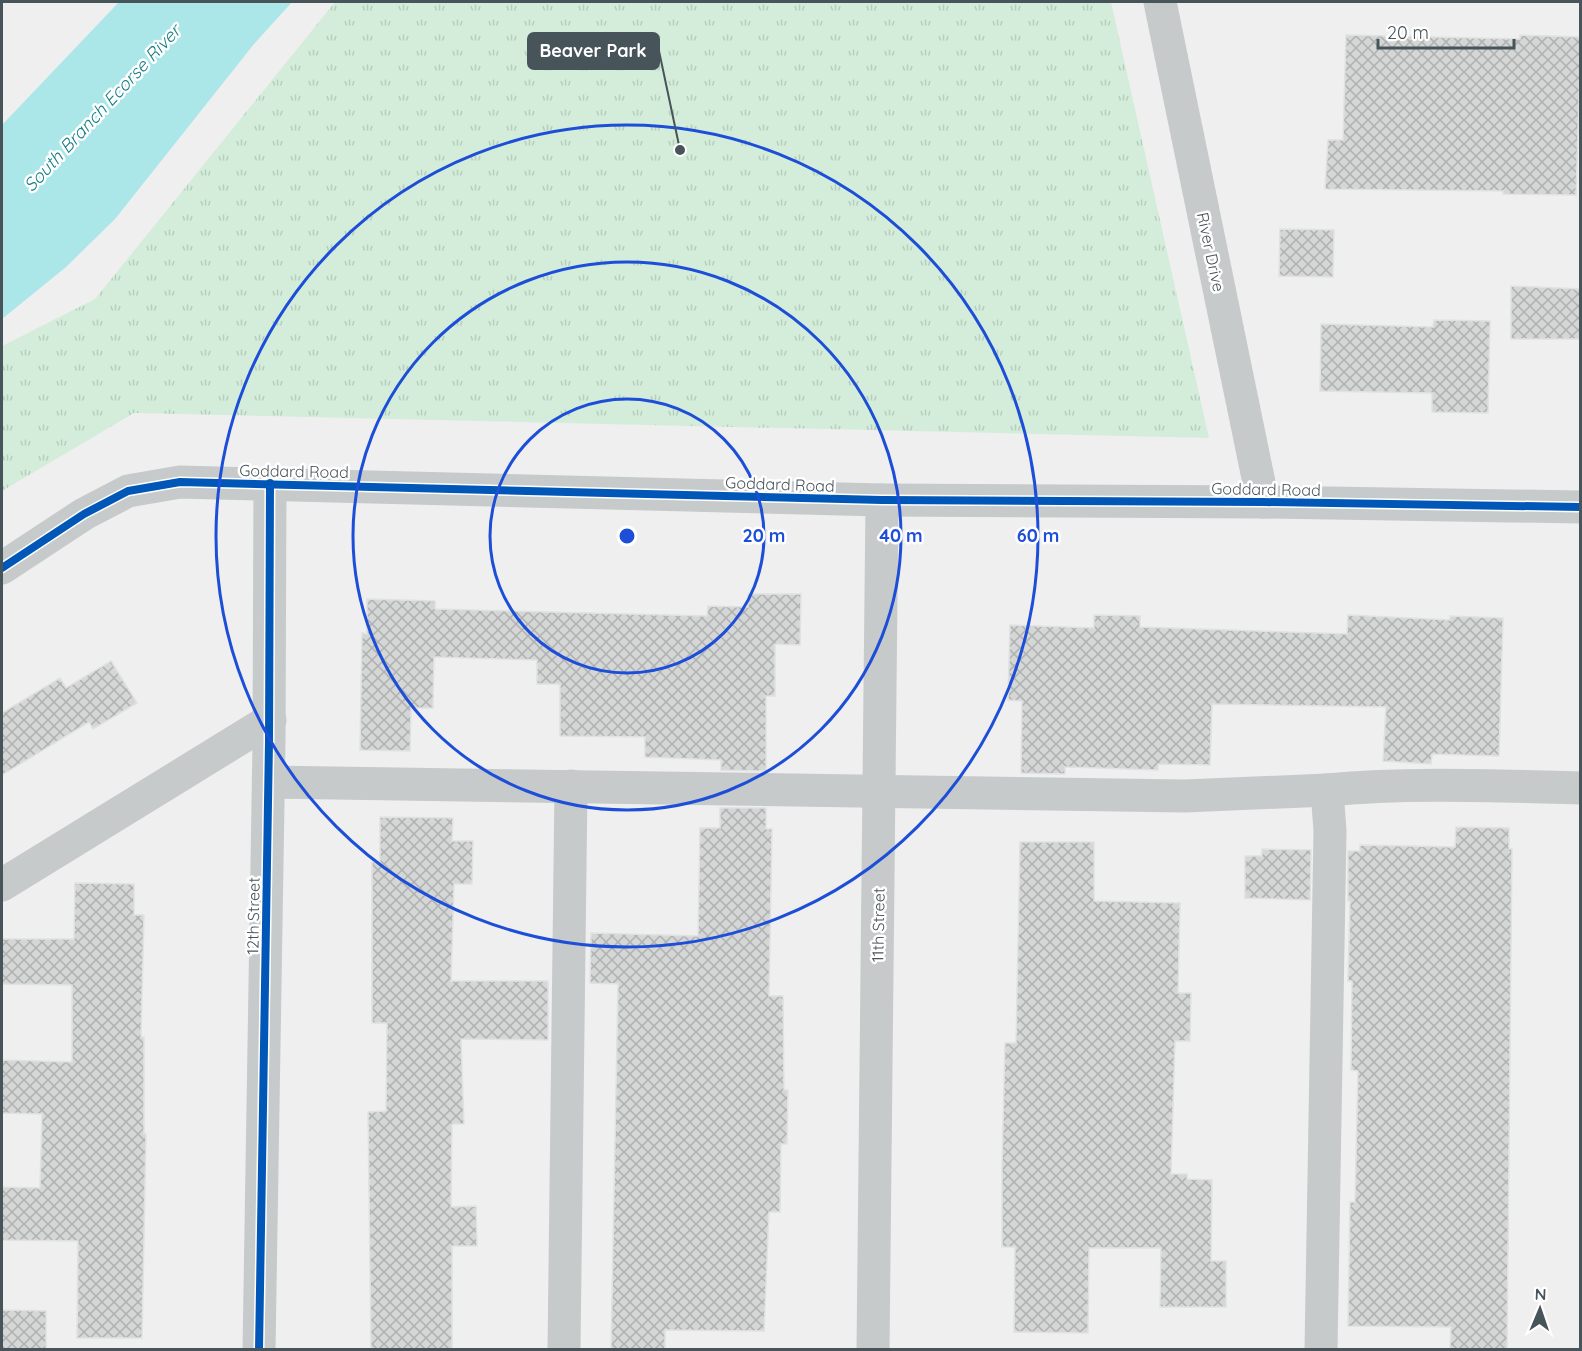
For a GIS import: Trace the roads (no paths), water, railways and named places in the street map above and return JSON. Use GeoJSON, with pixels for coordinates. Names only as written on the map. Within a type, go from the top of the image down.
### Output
{"type":"FeatureCollection","features":[{"type":"Feature","properties":{"kind":"street","name":"River Drive"},"geometry":{"type":"LineString","coordinates":[[1160,2],[1263,502]]}},
{"type":"Feature","properties":{"kind":"street","name":"Goddard Road"},"geometry":{"type":"LineString","coordinates":[[2,567],[84,514],[128,491],[180,482],[882,500],[1263,502],[1581,507]]}},
{"type":"Feature","properties":{"kind":"street","name":"12th Street"},"geometry":{"type":"LineString","coordinates":[[259,1350],[270,720],[270,483]]}},
{"type":"Feature","properties":{"kind":"street","name":"11th Street"},"geometry":{"type":"LineString","coordinates":[[873,1350],[882,500]]}},
{"type":"Feature","properties":{"kind":"street"},"geometry":{"type":"LineString","coordinates":[[2,885],[270,720]]}},
{"type":"Feature","properties":{"kind":"street"},"geometry":{"type":"LineString","coordinates":[[269,782],[1185,796],[1377,786],[1463,785],[1581,788]]}},
{"type":"Feature","properties":{"kind":"street"},"geometry":{"type":"LineString","coordinates":[[564,1350],[571,786]]}},
{"type":"Feature","properties":{"kind":"street"},"geometry":{"type":"LineString","coordinates":[[1321,1350],[1330,831],[1327,790]]}},
{"type":"Feature","properties":{"kind":"water","name":"South Branch Ecorse River"},"geometry":{"type":"Polygon","coordinates":[[[119,2],[292,2],[254,44],[115,219],[66,267],[2,319],[2,125],[119,2]]]}},
{"type":"Feature","properties":{"kind":"place","name":"Beaver Park"},"geometry":{"type":"Point","coordinates":[680,150]}}]}
